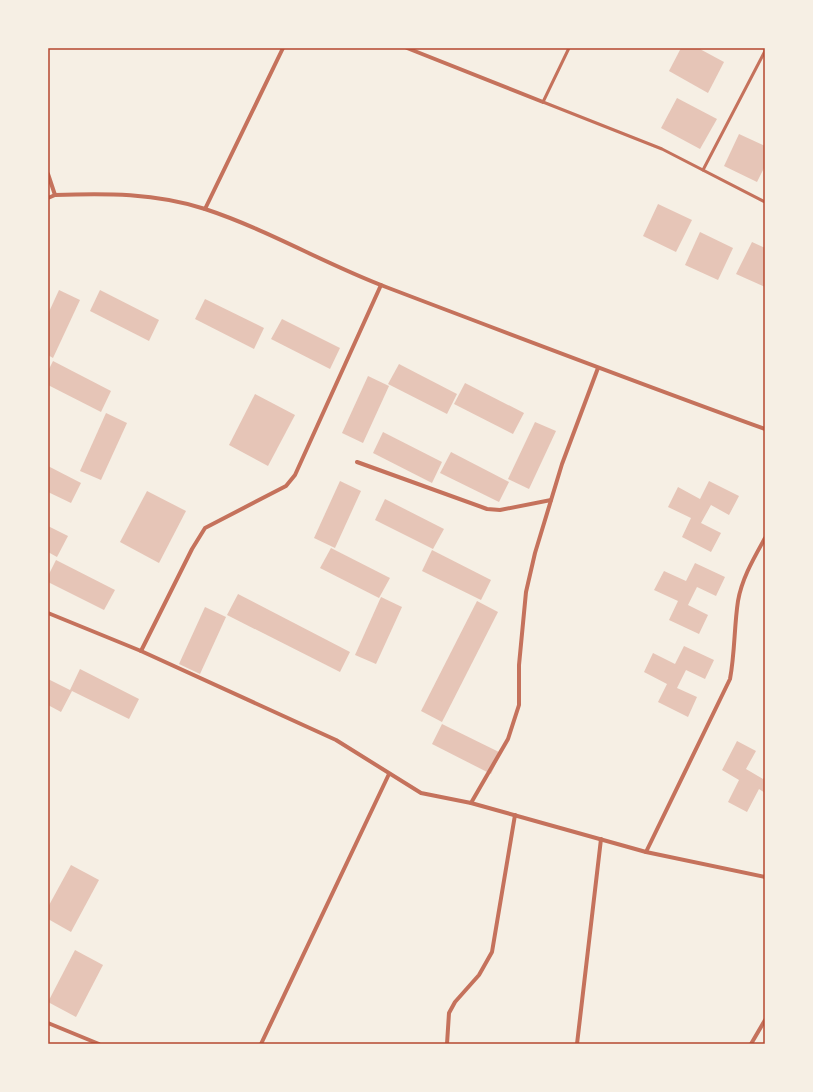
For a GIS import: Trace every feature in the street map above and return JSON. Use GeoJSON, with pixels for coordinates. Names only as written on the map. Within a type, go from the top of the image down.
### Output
{"type":"FeatureCollection","features":[{"type":"Feature","properties":{"kind":"street"},"geometry":{"type":"LineString","coordinates":[[205,209],[283,48]]}},
{"type":"Feature","properties":{"kind":"street"},"geometry":{"type":"LineString","coordinates":[[407,48],[543,102]]}},
{"type":"Feature","properties":{"kind":"street"},"geometry":{"type":"LineString","coordinates":[[48,174],[55,195]]}},
{"type":"Feature","properties":{"kind":"street"},"geometry":{"type":"LineString","coordinates":[[48,198],[55,195],[102,193],[157,198],[205,209],[381,285],[598,368],[765,429]]}},
{"type":"Feature","properties":{"kind":"street"},"geometry":{"type":"LineString","coordinates":[[141,651],[192,549],[205,528],[286,486],[295,475],[381,285]]}},
{"type":"Feature","properties":{"kind":"street"},"geometry":{"type":"LineString","coordinates":[[472,803],[508,739],[518,705],[519,665],[526,592],[535,553],[562,464],[598,368]]}},
{"type":"Feature","properties":{"kind":"street"},"geometry":{"type":"LineString","coordinates":[[357,462],[487,509],[500,510],[551,500]]}},
{"type":"Feature","properties":{"kind":"street"},"geometry":{"type":"LineString","coordinates":[[646,852],[730,678],[734,655],[738,600],[749,565],[765,538]]}},
{"type":"Feature","properties":{"kind":"street"},"geometry":{"type":"LineString","coordinates":[[48,613],[141,651],[336,740],[388,774],[421,793],[472,803],[646,852],[765,877]]}},
{"type":"Feature","properties":{"kind":"street"},"geometry":{"type":"LineString","coordinates":[[261,1044],[388,774]]}},
{"type":"Feature","properties":{"kind":"street"},"geometry":{"type":"LineString","coordinates":[[447,1044],[449,1013],[455,1002],[479,975],[492,952],[515,815]]}},
{"type":"Feature","properties":{"kind":"street"},"geometry":{"type":"LineString","coordinates":[[577,1044],[601,839]]}},
{"type":"Feature","properties":{"kind":"street"},"geometry":{"type":"LineString","coordinates":[[751,1044],[765,1020]]}},
{"type":"Feature","properties":{"kind":"street"},"geometry":{"type":"LineString","coordinates":[[48,1023],[99,1044]]}},
{"type":"Feature","properties":{"kind":"lane"},"geometry":{"type":"LineString","coordinates":[[569,48],[543,102],[662,149],[765,202]]}},
{"type":"Feature","properties":{"kind":"lane"},"geometry":{"type":"LineString","coordinates":[[703,170],[765,51]]}},
{"type":"Feature","properties":{"kind":"building"},"geometry":{"type":"Polygon","coordinates":[[[681,48],[698,48],[724,62],[708,93],[669,71],[681,48]]]}},
{"type":"Feature","properties":{"kind":"building"},"geometry":{"type":"Polygon","coordinates":[[[677,98],[717,119],[700,149],[661,128],[677,98]]]}},
{"type":"Feature","properties":{"kind":"building"},"geometry":{"type":"Polygon","coordinates":[[[739,134],[765,146],[765,166],[757,182],[724,166],[739,134]]]}},
{"type":"Feature","properties":{"kind":"building"},"geometry":{"type":"Polygon","coordinates":[[[658,204],[692,220],[676,252],[643,236],[658,204]]]}},
{"type":"Feature","properties":{"kind":"building"},"geometry":{"type":"Polygon","coordinates":[[[700,232],[733,248],[718,280],[685,265],[700,232]]]}},
{"type":"Feature","properties":{"kind":"building"},"geometry":{"type":"Polygon","coordinates":[[[752,242],[765,248],[765,287],[736,274],[752,242]]]}},
{"type":"Feature","properties":{"kind":"building"},"geometry":{"type":"Polygon","coordinates":[[[59,290],[80,300],[53,358],[48,355],[48,314],[59,290]]]}},
{"type":"Feature","properties":{"kind":"building"},"geometry":{"type":"Polygon","coordinates":[[[100,290],[159,320],[149,341],[90,311],[100,290]]]}},
{"type":"Feature","properties":{"kind":"building"},"geometry":{"type":"Polygon","coordinates":[[[205,299],[264,328],[254,349],[195,319],[205,299]]]}},
{"type":"Feature","properties":{"kind":"building"},"geometry":{"type":"Polygon","coordinates":[[[282,319],[340,348],[330,369],[271,339],[282,319]]]}},
{"type":"Feature","properties":{"kind":"building"},"geometry":{"type":"Polygon","coordinates":[[[53,361],[111,391],[101,412],[48,385],[48,371],[53,361]]]}},
{"type":"Feature","properties":{"kind":"building"},"geometry":{"type":"Polygon","coordinates":[[[399,364],[457,394],[447,414],[388,384],[399,364]]]}},
{"type":"Feature","properties":{"kind":"building"},"geometry":{"type":"Polygon","coordinates":[[[368,376],[389,386],[363,443],[342,433],[368,376]]]}},
{"type":"Feature","properties":{"kind":"building"},"geometry":{"type":"Polygon","coordinates":[[[465,383],[524,413],[513,434],[454,404],[465,383]]]}},
{"type":"Feature","properties":{"kind":"building"},"geometry":{"type":"Polygon","coordinates":[[[255,394],[295,415],[268,466],[229,445],[255,394]]]}},
{"type":"Feature","properties":{"kind":"building"},"geometry":{"type":"Polygon","coordinates":[[[106,413],[127,423],[101,480],[80,471],[106,413]]]}},
{"type":"Feature","properties":{"kind":"building"},"geometry":{"type":"Polygon","coordinates":[[[535,422],[556,431],[529,489],[508,479],[535,422]]]}},
{"type":"Feature","properties":{"kind":"building"},"geometry":{"type":"Polygon","coordinates":[[[383,432],[442,462],[432,483],[373,453],[383,432]]]}},
{"type":"Feature","properties":{"kind":"building"},"geometry":{"type":"Polygon","coordinates":[[[451,452],[509,482],[499,502],[440,473],[451,452]]]}},
{"type":"Feature","properties":{"kind":"building"},"geometry":{"type":"Polygon","coordinates":[[[48,466],[81,483],[71,503],[48,492],[48,466]]]}},
{"type":"Feature","properties":{"kind":"building"},"geometry":{"type":"Polygon","coordinates":[[[340,481],[361,491],[335,548],[314,538],[340,481]]]}},
{"type":"Feature","properties":{"kind":"building"},"geometry":{"type":"Polygon","coordinates":[[[709,481],[739,496],[729,515],[711,505],[701,523],[721,533],[711,552],[682,537],[691,518],[668,507],[678,487],[700,499],[709,481]]]}},
{"type":"Feature","properties":{"kind":"building"},"geometry":{"type":"Polygon","coordinates":[[[147,491],[186,511],[159,563],[120,542],[147,491]]]}},
{"type":"Feature","properties":{"kind":"building"},"geometry":{"type":"Polygon","coordinates":[[[385,499],[444,529],[433,549],[375,520],[385,499]]]}},
{"type":"Feature","properties":{"kind":"building"},"geometry":{"type":"Polygon","coordinates":[[[48,526],[68,536],[57,557],[48,552],[48,526]]]}},
{"type":"Feature","properties":{"kind":"building"},"geometry":{"type":"Polygon","coordinates":[[[331,548],[390,578],[379,598],[320,568],[331,548]]]}},
{"type":"Feature","properties":{"kind":"building"},"geometry":{"type":"Polygon","coordinates":[[[432,550],[491,580],[481,600],[422,571],[432,550]]]}},
{"type":"Feature","properties":{"kind":"building"},"geometry":{"type":"Polygon","coordinates":[[[56,560],[115,590],[104,610],[48,582],[48,576],[56,560]]]}},
{"type":"Feature","properties":{"kind":"building"},"geometry":{"type":"Polygon","coordinates":[[[695,563],[725,577],[716,596],[697,587],[688,605],[708,615],[699,634],[669,620],[678,601],[654,590],[664,571],[686,581],[695,563]]]}},
{"type":"Feature","properties":{"kind":"building"},"geometry":{"type":"Polygon","coordinates":[[[238,594],[350,652],[340,672],[227,615],[238,594]]]}},
{"type":"Feature","properties":{"kind":"building"},"geometry":{"type":"Polygon","coordinates":[[[381,597],[402,607],[376,664],[355,655],[381,597]]]}},
{"type":"Feature","properties":{"kind":"building"},"geometry":{"type":"Polygon","coordinates":[[[477,601],[498,612],[442,722],[421,711],[477,601]]]}},
{"type":"Feature","properties":{"kind":"building"},"geometry":{"type":"Polygon","coordinates":[[[205,607],[226,617],[200,674],[179,664],[205,607]]]}},
{"type":"Feature","properties":{"kind":"building"},"geometry":{"type":"Polygon","coordinates":[[[684,646],[714,660],[705,679],[686,670],[677,688],[697,697],[688,717],[658,702],[667,684],[644,672],[653,653],[675,664],[684,646]]]}},
{"type":"Feature","properties":{"kind":"building"},"geometry":{"type":"Polygon","coordinates":[[[80,669],[139,699],[129,719],[72,691],[61,712],[48,705],[48,679],[70,690],[80,669]]]}},
{"type":"Feature","properties":{"kind":"building"},"geometry":{"type":"Polygon","coordinates":[[[442,724],[501,753],[491,774],[432,744],[442,724]]]}},
{"type":"Feature","properties":{"kind":"building"},"geometry":{"type":"Polygon","coordinates":[[[737,741],[756,751],[746,769],[763,779],[765,776],[765,793],[759,789],[747,812],[728,802],[739,780],[722,770],[737,741]]]}},
{"type":"Feature","properties":{"kind":"building"},"geometry":{"type":"Polygon","coordinates":[[[71,865],[99,880],[71,932],[48,919],[48,907],[71,865]]]}},
{"type":"Feature","properties":{"kind":"building"},"geometry":{"type":"Polygon","coordinates":[[[75,950],[103,965],[76,1017],[48,1002],[75,950]]]}}]}
